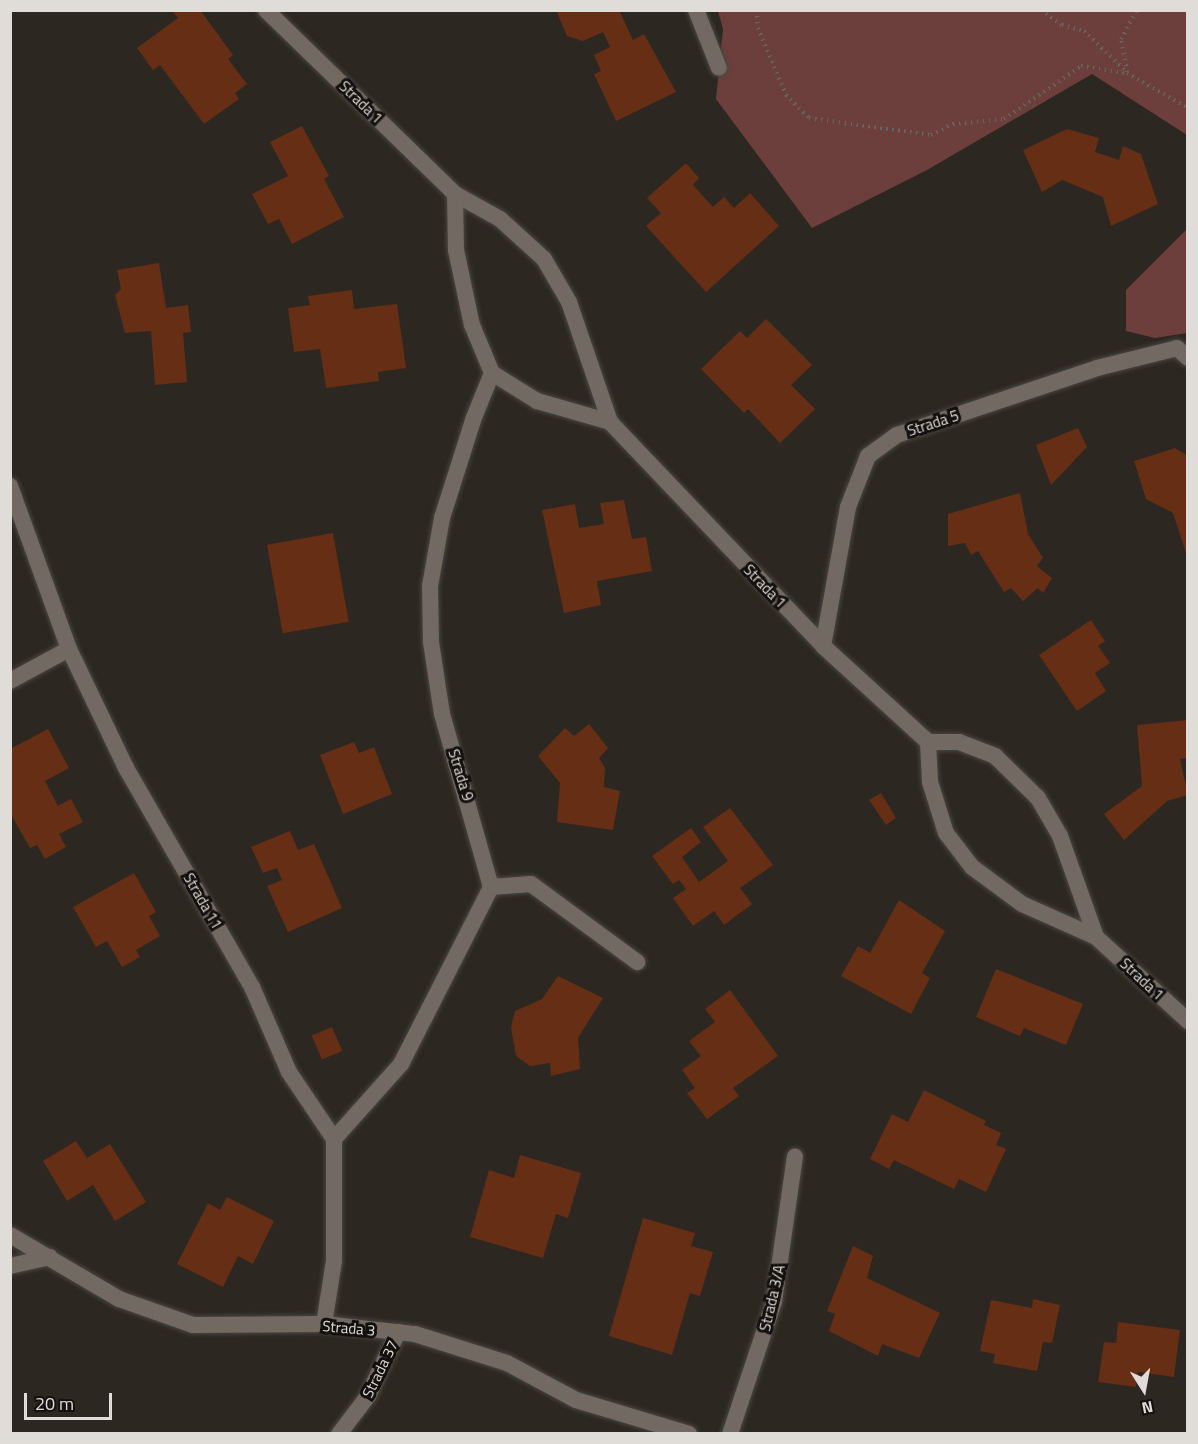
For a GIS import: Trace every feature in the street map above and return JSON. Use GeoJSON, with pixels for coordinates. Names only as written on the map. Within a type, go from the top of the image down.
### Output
{"type":"FeatureCollection","features":[{"type":"Feature","properties":{"kind":"street","name":"Strada 1"},"geometry":{"type":"LineString","coordinates":[[266,10],[456,194],[500,219],[544,259],[569,302],[610,422],[824,646],[927,742],[930,783],[946,833],[972,867],[1022,904],[1096,937],[1188,1021]]}},
{"type":"Feature","properties":{"kind":"street"},"geometry":{"type":"LineString","coordinates":[[696,10],[718,68]]}},
{"type":"Feature","properties":{"kind":"street"},"geometry":{"type":"LineString","coordinates":[[456,194],[456,250],[472,325],[492,373],[537,401],[610,422]]}},
{"type":"Feature","properties":{"kind":"street","name":"Strada 5"},"geometry":{"type":"LineString","coordinates":[[824,646],[848,507],[868,456],[897,435],[1097,368],[1177,348],[1188,358]]}},
{"type":"Feature","properties":{"kind":"street","name":"Strada 9"},"geometry":{"type":"LineString","coordinates":[[491,887],[442,714],[431,642],[430,586],[442,518],[473,420],[492,373]]}},
{"type":"Feature","properties":{"kind":"street","name":"Strada 11"},"geometry":{"type":"LineString","coordinates":[[10,486],[69,649],[126,768],[252,987],[289,1072],[334,1139]]}},
{"type":"Feature","properties":{"kind":"street"},"geometry":{"type":"LineString","coordinates":[[10,681],[69,649]]}},
{"type":"Feature","properties":{"kind":"street","name":"Strada 1"},"geometry":{"type":"LineString","coordinates":[[927,742],[959,742],[995,756],[1038,798],[1060,836],[1096,937]]}},
{"type":"Feature","properties":{"kind":"street"},"geometry":{"type":"LineString","coordinates":[[324,1324],[334,1261],[334,1139],[400,1064],[491,887],[531,884],[637,962]]}},
{"type":"Feature","properties":{"kind":"street","name":"Strada 3/A"},"geometry":{"type":"LineString","coordinates":[[730,1434],[774,1302],[795,1157]]}},
{"type":"Feature","properties":{"kind":"street","name":"Strada 3"},"geometry":{"type":"LineString","coordinates":[[10,1235],[119,1299],[193,1325],[324,1324],[398,1332],[507,1363],[576,1400],[689,1434]]}},
{"type":"Feature","properties":{"kind":"street"},"geometry":{"type":"LineString","coordinates":[[10,1266],[50,1257]]}},
{"type":"Feature","properties":{"kind":"street","name":"Strada 37"},"geometry":{"type":"LineString","coordinates":[[339,1434],[368,1396],[398,1332]]}},
{"type":"Feature","properties":{"kind":"path"},"geometry":{"type":"LineString","coordinates":[[757,10],[758,28],[786,95],[809,118],[855,127],[931,135],[952,123],[1004,119],[1081,66],[1127,73]]}},
{"type":"Feature","properties":{"kind":"path"},"geometry":{"type":"LineString","coordinates":[[1041,10],[1062,25],[1084,31],[1127,73],[1188,108]]}},
{"type":"Feature","properties":{"kind":"path"},"geometry":{"type":"LineString","coordinates":[[1127,73],[1121,39],[1137,10]]}},
{"type":"Feature","properties":{"kind":"shaded area"},"geometry":{"type":"Polygon","coordinates":[[[718,11],[1187,11],[1187,135],[1092,74],[927,170],[812,228],[716,99],[723,29],[718,11]]]}},
{"type":"Feature","properties":{"kind":"shaded area"},"geometry":{"type":"Polygon","coordinates":[[[1187,229],[1187,333],[1155,338],[1126,331],[1126,290],[1187,229]]]}},
{"type":"Feature","properties":{"kind":"building"},"geometry":{"type":"Polygon","coordinates":[[[172,10],[200,10],[233,55],[228,59],[247,84],[235,93],[239,99],[204,124],[160,65],[153,70],[137,48],[178,18],[172,10]]]}},
{"type":"Feature","properties":{"kind":"building"},"geometry":{"type":"Polygon","coordinates":[[[556,10],[619,10],[633,40],[644,34],[676,92],[616,121],[594,74],[601,71],[594,55],[610,47],[603,32],[583,41],[567,36],[556,10]]]}},
{"type":"Feature","properties":{"kind":"building"},"geometry":{"type":"Polygon","coordinates":[[[302,126],[329,176],[324,179],[344,217],[292,244],[279,219],[268,224],[252,194],[288,176],[270,142],[302,126]]]}},
{"type":"Feature","properties":{"kind":"building"},"geometry":{"type":"Polygon","coordinates":[[[1067,129],[1099,138],[1095,152],[1119,160],[1123,146],[1141,154],[1158,204],[1111,226],[1103,197],[1062,180],[1042,192],[1023,150],[1067,129]]]}},
{"type":"Feature","properties":{"kind":"building"},"geometry":{"type":"Polygon","coordinates":[[[686,163],[699,178],[693,185],[713,207],[724,197],[734,208],[750,193],[779,226],[706,292],[646,226],[661,213],[647,198],[686,163]]]}},
{"type":"Feature","properties":{"kind":"building"},"geometry":{"type":"Polygon","coordinates":[[[159,263],[166,308],[188,305],[191,332],[183,333],[187,382],[155,385],[151,331],[125,333],[115,295],[121,289],[117,270],[159,263]]]}},
{"type":"Feature","properties":{"kind":"building"},"geometry":{"type":"Polygon","coordinates":[[[352,290],[354,309],[397,304],[406,368],[378,372],[379,381],[326,388],[320,349],[294,352],[288,308],[310,305],[308,296],[352,290]]]}},
{"type":"Feature","properties":{"kind":"building"},"geometry":{"type":"Polygon","coordinates":[[[766,319],[812,365],[791,385],[815,409],[780,443],[748,409],[744,413],[701,369],[740,331],[747,338],[766,319]]]}},
{"type":"Feature","properties":{"kind":"building"},"geometry":{"type":"Polygon","coordinates":[[[1078,428],[1087,447],[1051,485],[1036,445],[1078,428]]]}},
{"type":"Feature","properties":{"kind":"building"},"geometry":{"type":"Polygon","coordinates":[[[1175,448],[1188,456],[1187,556],[1173,513],[1146,499],[1134,461],[1175,448]]]}},
{"type":"Feature","properties":{"kind":"building"},"geometry":{"type":"Polygon","coordinates":[[[1020,493],[1028,534],[1043,558],[1037,566],[1052,578],[1043,593],[1038,588],[1023,601],[1011,588],[1004,592],[978,551],[971,555],[965,543],[948,546],[948,514],[1020,493]]]}},
{"type":"Feature","properties":{"kind":"building"},"geometry":{"type":"Polygon","coordinates":[[[624,500],[632,539],[646,537],[652,571],[597,581],[601,605],[564,613],[542,510],[575,504],[579,528],[604,524],[600,503],[624,500]]]}},
{"type":"Feature","properties":{"kind":"building"},"geometry":{"type":"Polygon","coordinates":[[[333,533],[349,622],[283,633],[267,545],[333,533]]]}},
{"type":"Feature","properties":{"kind":"building"},"geometry":{"type":"Polygon","coordinates":[[[1091,620],[1105,641],[1098,646],[1110,663],[1095,673],[1106,691],[1077,711],[1039,655],[1091,620]]]}},
{"type":"Feature","properties":{"kind":"building"},"geometry":{"type":"Polygon","coordinates":[[[1188,720],[1188,758],[1180,759],[1188,795],[1167,801],[1124,840],[1104,814],[1142,786],[1137,725],[1188,720]]]}},
{"type":"Feature","properties":{"kind":"building"},"geometry":{"type":"Polygon","coordinates":[[[589,724],[608,748],[599,758],[605,768],[604,787],[620,791],[613,830],[557,822],[560,783],[538,756],[565,728],[574,736],[589,724]]]}},
{"type":"Feature","properties":{"kind":"building"},"geometry":{"type":"Polygon","coordinates":[[[48,729],[69,768],[45,781],[58,806],[71,799],[83,822],[59,834],[66,847],[45,859],[37,845],[30,848],[10,813],[10,749],[48,729]]]}},
{"type":"Feature","properties":{"kind":"building"},"geometry":{"type":"Polygon","coordinates":[[[354,742],[359,753],[374,747],[392,794],[343,814],[320,755],[354,742]]]}},
{"type":"Feature","properties":{"kind":"building"},"geometry":{"type":"Polygon","coordinates":[[[881,793],[896,818],[886,825],[869,800],[881,793]]]}},
{"type":"Feature","properties":{"kind":"building"},"geometry":{"type":"Polygon","coordinates":[[[730,808],[773,865],[740,888],[752,904],[724,925],[714,911],[693,926],[673,898],[686,889],[679,880],[673,884],[652,856],[691,828],[701,842],[682,857],[699,882],[728,861],[703,827],[730,808]]]}},
{"type":"Feature","properties":{"kind":"building"},"geometry":{"type":"Polygon","coordinates":[[[290,831],[298,850],[314,844],[342,908],[288,932],[267,886],[282,880],[277,868],[263,873],[251,847],[290,831]]]}},
{"type":"Feature","properties":{"kind":"building"},"geometry":{"type":"Polygon","coordinates":[[[134,873],[156,912],[149,916],[160,936],[136,950],[140,957],[122,967],[107,941],[96,947],[73,907],[134,873]]]}},
{"type":"Feature","properties":{"kind":"building"},"geometry":{"type":"Polygon","coordinates":[[[899,900],[945,931],[922,973],[930,978],[911,1014],[841,976],[858,946],[870,953],[899,900]]]}},
{"type":"Feature","properties":{"kind":"building"},"geometry":{"type":"Polygon","coordinates":[[[996,969],[1083,1004],[1066,1045],[1024,1028],[1020,1036],[976,1017],[996,969]]]}},
{"type":"Feature","properties":{"kind":"building"},"geometry":{"type":"Polygon","coordinates":[[[558,976],[603,998],[578,1038],[580,1069],[551,1076],[550,1063],[530,1066],[516,1056],[511,1027],[515,1011],[542,999],[558,976]]]}},
{"type":"Feature","properties":{"kind":"building"},"geometry":{"type":"Polygon","coordinates":[[[730,990],[778,1056],[733,1088],[739,1096],[707,1119],[687,1093],[695,1088],[682,1070],[701,1056],[689,1041],[715,1022],[705,1009],[730,990]]]}},
{"type":"Feature","properties":{"kind":"building"},"geometry":{"type":"Polygon","coordinates":[[[332,1027],[342,1051],[322,1060],[312,1036],[332,1027]]]}},
{"type":"Feature","properties":{"kind":"building"},"geometry":{"type":"Polygon","coordinates":[[[924,1090],[986,1121],[984,1125],[1001,1133],[996,1145],[1006,1149],[986,1192],[959,1179],[954,1189],[894,1160],[889,1169],[870,1159],[892,1114],[908,1122],[924,1090]]]}},
{"type":"Feature","properties":{"kind":"building"},"geometry":{"type":"Polygon","coordinates":[[[76,1141],[87,1158],[110,1144],[146,1202],[115,1221],[93,1185],[67,1201],[43,1161],[76,1141]]]}},
{"type":"Feature","properties":{"kind":"building"},"geometry":{"type":"Polygon","coordinates":[[[520,1155],[581,1173],[568,1218],[556,1214],[543,1258],[470,1237],[489,1170],[514,1178],[520,1155]]]}},
{"type":"Feature","properties":{"kind":"building"},"geometry":{"type":"Polygon","coordinates":[[[227,1197],[274,1221],[253,1264],[238,1256],[223,1287],[177,1264],[208,1203],[220,1210],[227,1197]]]}},
{"type":"Feature","properties":{"kind":"building"},"geometry":{"type":"Polygon","coordinates":[[[643,1218],[695,1233],[691,1246],[713,1252],[700,1296],[690,1293],[672,1355],[609,1336],[643,1218]]]}},
{"type":"Feature","properties":{"kind":"building"},"geometry":{"type":"Polygon","coordinates":[[[853,1246],[873,1256],[867,1278],[940,1313],[919,1358],[882,1344],[878,1356],[829,1331],[835,1314],[827,1311],[853,1246]]]}},
{"type":"Feature","properties":{"kind":"building"},"geometry":{"type":"Polygon","coordinates":[[[1033,1299],[1060,1305],[1052,1343],[1043,1342],[1037,1371],[993,1363],[995,1354],[980,1351],[991,1300],[1032,1308],[1033,1299]]]}},
{"type":"Feature","properties":{"kind":"building"},"geometry":{"type":"Polygon","coordinates":[[[1118,1322],[1180,1330],[1174,1377],[1138,1372],[1136,1387],[1098,1382],[1104,1342],[1116,1343],[1118,1322]]]}}]}
